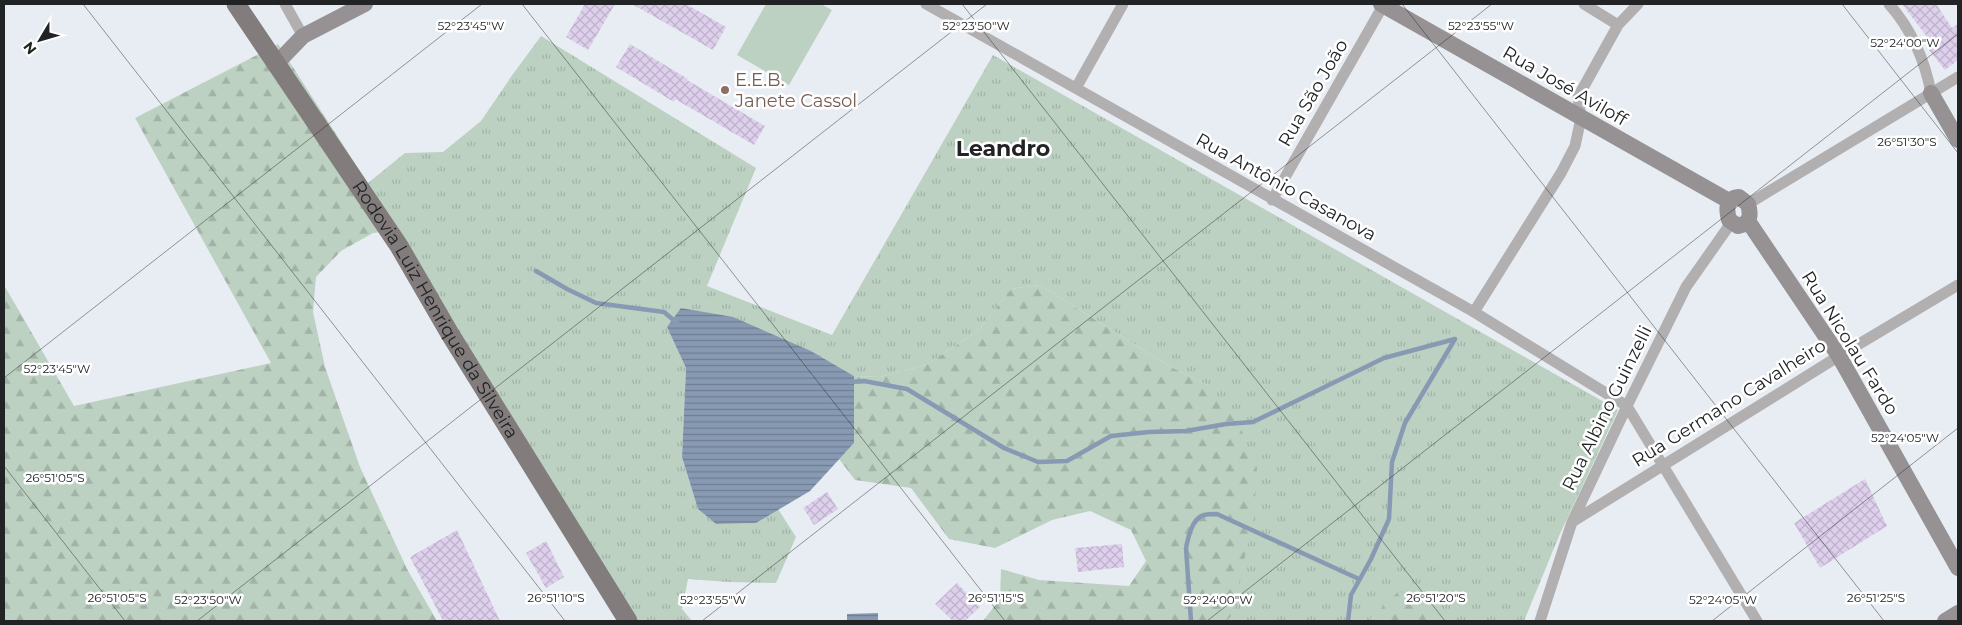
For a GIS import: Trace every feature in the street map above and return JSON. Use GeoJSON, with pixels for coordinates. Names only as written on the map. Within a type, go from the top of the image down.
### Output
{"type":"FeatureCollection","features":[{"type":"Feature","properties":{"kind":"main road","name":"Rodovia Luiz Henrique da Silveira"},"geometry":{"type":"LineString","coordinates":[[236,4],[399,246],[450,334],[628,621]]}},
{"type":"Feature","properties":{"kind":"street"},"geometry":{"type":"LineString","coordinates":[[285,4],[303,36]]}},
{"type":"Feature","properties":{"kind":"street"},"geometry":{"type":"LineString","coordinates":[[277,63],[303,36],[363,4]]}},
{"type":"Feature","properties":{"kind":"street","name":"Rua Antônio Casanova"},"geometry":{"type":"LineString","coordinates":[[926,4],[1474,312],[1627,406]]}},
{"type":"Feature","properties":{"kind":"street"},"geometry":{"type":"LineString","coordinates":[[1076,88],[1123,4]]}},
{"type":"Feature","properties":{"kind":"street","name":"Rua José Aviloff"},"geometry":{"type":"LineString","coordinates":[[1383,4],[1729,201]]}},
{"type":"Feature","properties":{"kind":"street","name":"Rua São João"},"geometry":{"type":"LineString","coordinates":[[1272,200],[1383,4]]}},
{"type":"Feature","properties":{"kind":"street"},"geometry":{"type":"LineString","coordinates":[[1584,4],[1618,25]]}},
{"type":"Feature","properties":{"kind":"street"},"geometry":{"type":"LineString","coordinates":[[1474,312],[1561,173],[1575,146],[1581,118],[1578,97],[1618,25],[1638,4]]}},
{"type":"Feature","properties":{"kind":"street"},"geometry":{"type":"LineString","coordinates":[[1889,4],[1903,22],[1914,43],[1927,72],[1931,93],[1958,140]]}},
{"type":"Feature","properties":{"kind":"street"},"geometry":{"type":"LineString","coordinates":[[1748,204],[1958,77]]}},
{"type":"Feature","properties":{"kind":"street"},"geometry":{"type":"LineString","coordinates":[[1739,197],[1748,204],[1751,213],[1748,221],[1738,226],[1731,223],[1728,213],[1729,201],[1739,197]]}},
{"type":"Feature","properties":{"kind":"street","name":"Rua Nicolau Fardo"},"geometry":{"type":"LineString","coordinates":[[1748,221],[1839,356],[1958,568]]}},
{"type":"Feature","properties":{"kind":"street","name":"Rua Albino Guinzelli"},"geometry":{"type":"LineString","coordinates":[[1540,621],[1572,522],[1627,406],[1686,287],[1731,223]]}},
{"type":"Feature","properties":{"kind":"street","name":"Rua Germano Cavalheiro"},"geometry":{"type":"LineString","coordinates":[[1572,522],[1663,464],[1958,285]]}},
{"type":"Feature","properties":{"kind":"street"},"geometry":{"type":"LineString","coordinates":[[1627,406],[1757,621]]}},
{"type":"Feature","properties":{"kind":"street"},"geometry":{"type":"LineString","coordinates":[[1945,621],[1958,614]]}},
{"type":"Feature","properties":{"kind":"green space"},"geometry":{"type":"Polygon","coordinates":[[[766,4],[821,4],[832,10],[789,85],[737,55],[766,4]]]}},
{"type":"Feature","properties":{"kind":"green space"},"geometry":{"type":"Polygon","coordinates":[[[541,36],[756,168],[707,286],[832,335],[993,55],[1618,410],[1559,536],[1524,621],[1443,621],[1399,592],[1368,621],[1227,621],[1232,615],[1209,386],[1169,366],[1040,285],[1011,289],[978,331],[926,365],[880,377],[854,376],[811,351],[667,327],[686,368],[682,457],[698,509],[716,524],[756,523],[778,509],[796,537],[776,583],[688,579],[682,609],[692,621],[635,621],[368,183],[405,153],[443,152],[481,121],[541,36]]]}},
{"type":"Feature","properties":{"kind":"green space"},"geometry":{"type":"Polygon","coordinates":[[[278,44],[398,230],[373,233],[341,251],[316,277],[313,312],[325,367],[360,467],[407,569],[437,621],[4,621],[4,285],[74,406],[271,363],[135,118],[278,44]]]}},
{"type":"Feature","properties":{"kind":"green space"},"geometry":{"type":"Polygon","coordinates":[[[1040,285],[1169,366],[1209,386],[1239,424],[1257,468],[1254,516],[1232,615],[1227,621],[983,621],[1000,599],[1001,569],[1039,580],[1129,586],[1146,561],[1131,530],[1090,511],[1052,520],[995,548],[949,539],[911,488],[855,480],[839,459],[854,443],[854,376],[880,377],[926,365],[978,331],[1011,289],[1040,285]]]}},
{"type":"Feature","properties":{"kind":"green space"},"geometry":{"type":"Polygon","coordinates":[[[1399,591],[1443,621],[1368,621],[1399,591]]]}},
{"type":"Feature","properties":{"kind":"water"},"geometry":{"type":"Polygon","coordinates":[[[681,308],[733,317],[811,351],[854,376],[854,443],[810,491],[756,523],[716,524],[698,509],[682,457],[686,368],[667,327],[681,308]]]}},
{"type":"Feature","properties":{"kind":"water"},"geometry":{"type":"Polygon","coordinates":[[[878,613],[878,621],[847,621],[847,614],[878,613]]]}},
{"type":"Feature","properties":{"kind":"building"},"geometry":{"type":"Polygon","coordinates":[[[585,4],[615,4],[588,50],[566,37],[585,4]]]}},
{"type":"Feature","properties":{"kind":"building"},"geometry":{"type":"Polygon","coordinates":[[[632,4],[686,4],[726,27],[713,50],[632,4]]]}},
{"type":"Feature","properties":{"kind":"building"},"geometry":{"type":"Polygon","coordinates":[[[1902,4],[1936,4],[1952,28],[1958,24],[1958,60],[1945,70],[1929,50],[1934,46],[1902,4]]]}},
{"type":"Feature","properties":{"kind":"building"},"geometry":{"type":"Polygon","coordinates":[[[630,44],[765,126],[754,145],[675,99],[674,102],[616,67],[630,44]]]}},
{"type":"Feature","properties":{"kind":"building"},"geometry":{"type":"Polygon","coordinates":[[[1865,479],[1887,526],[1820,568],[1794,523],[1865,479]]]}},
{"type":"Feature","properties":{"kind":"building"},"geometry":{"type":"Polygon","coordinates":[[[827,492],[838,509],[814,525],[803,508],[827,492]]]}},
{"type":"Feature","properties":{"kind":"building"},"geometry":{"type":"Polygon","coordinates":[[[457,530],[500,621],[443,621],[410,557],[457,530]]]}},
{"type":"Feature","properties":{"kind":"building"},"geometry":{"type":"Polygon","coordinates":[[[546,541],[564,577],[546,588],[526,553],[546,541]]]}},
{"type":"Feature","properties":{"kind":"building"},"geometry":{"type":"Polygon","coordinates":[[[1122,544],[1124,567],[1078,572],[1075,548],[1122,544]]]}},
{"type":"Feature","properties":{"kind":"building"},"geometry":{"type":"Polygon","coordinates":[[[957,583],[980,607],[965,621],[953,621],[935,604],[957,583]]]}},
{"type":"Feature","properties":{"kind":"waterway"},"geometry":{"type":"LineString","coordinates":[[536,271],[596,303],[664,312],[677,323]]}},
{"type":"Feature","properties":{"kind":"waterway"},"geometry":{"type":"LineString","coordinates":[[849,382],[864,381],[907,389],[1004,448],[1038,462],[1067,461],[1111,436],[1186,431],[1226,424],[1253,422],[1384,358],[1455,339]]}},
{"type":"Feature","properties":{"kind":"waterway"},"geometry":{"type":"LineString","coordinates":[[1348,621],[1351,595],[1371,559],[1389,519],[1392,462],[1405,423],[1455,339]]}},
{"type":"Feature","properties":{"kind":"waterway"},"geometry":{"type":"LineString","coordinates":[[1191,621],[1186,548],[1189,534],[1196,520],[1205,515],[1217,514],[1359,579]]}},
{"type":"Feature","properties":{"kind":"place","name":"E.E.B. Janete Cassol"},"geometry":{"type":"Point","coordinates":[725,90]}},
{"type":"Feature","properties":{"kind":"district","name":"Leandro"},"geometry":{"type":"Point","coordinates":[1003,148]}}]}
